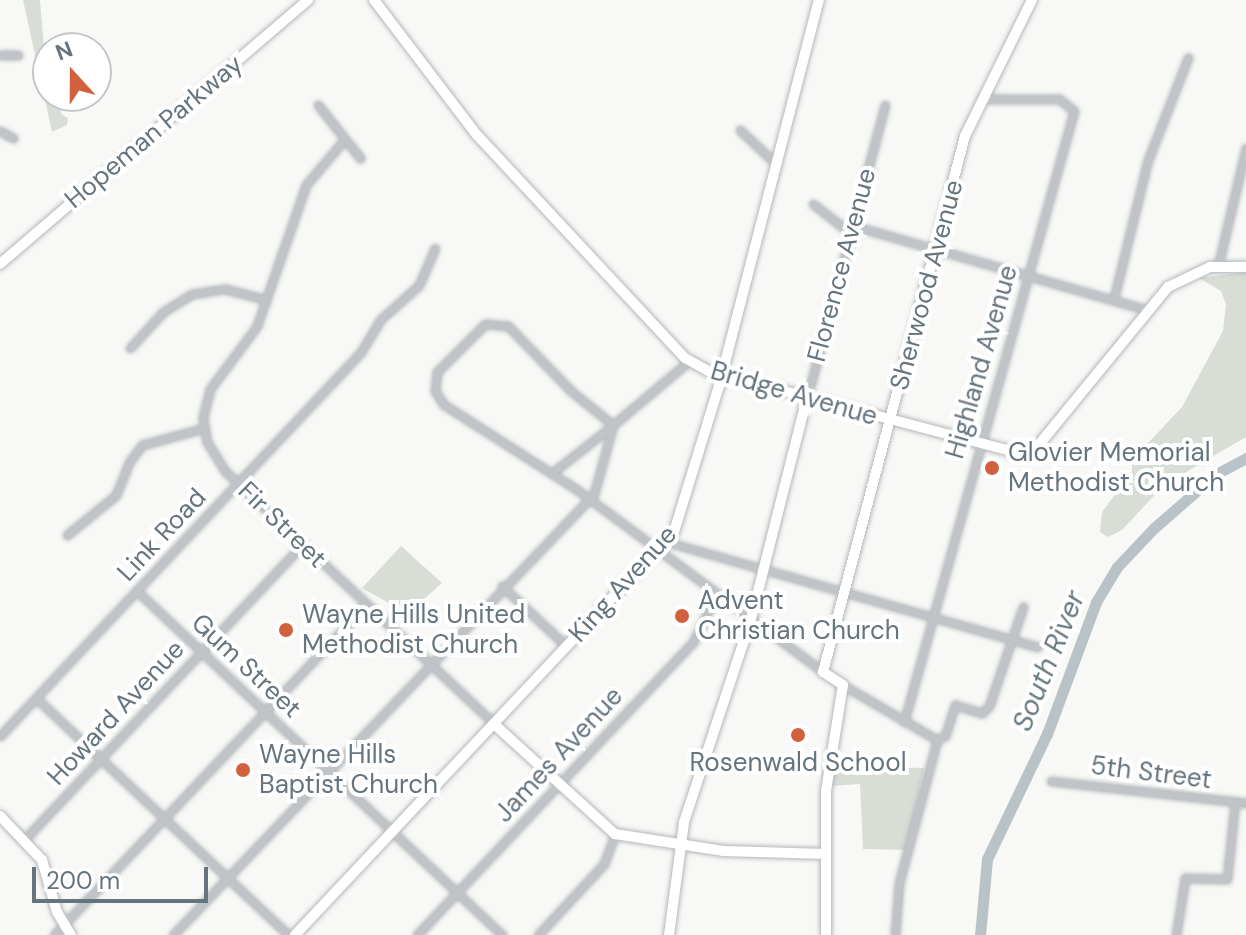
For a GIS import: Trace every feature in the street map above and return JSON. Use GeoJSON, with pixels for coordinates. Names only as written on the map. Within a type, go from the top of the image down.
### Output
{"type":"FeatureCollection","features":[{"type":"Feature","properties":{"kind":"street","name":"Hopeman Parkway"},"geometry":{"type":"LineString","coordinates":[[0,264],[308,0]]}},
{"type":"Feature","properties":{"kind":"street","name":"Bridge Avenue"},"geometry":{"type":"LineString","coordinates":[[374,0],[477,135],[689,361],[721,375],[1016,454],[1037,447],[1147,310],[1177,281],[1218,266],[1246,267]]}},
{"type":"Feature","properties":{"kind":"street","name":"King Avenue"},"geometry":{"type":"LineString","coordinates":[[295,935],[663,546],[682,516],[819,0]]}},
{"type":"Feature","properties":{"kind":"street","name":"Sherwood Avenue"},"geometry":{"type":"LineString","coordinates":[[823,672],[979,99],[1032,0]]}},
{"type":"Feature","properties":{"kind":"street"},"geometry":{"type":"LineString","coordinates":[[0,55],[18,55]]}},
{"type":"Feature","properties":{"kind":"street"},"geometry":{"type":"LineString","coordinates":[[1114,298],[1148,160],[1188,58]]}},
{"type":"Feature","properties":{"kind":"street","name":"Highland Avenue"},"geometry":{"type":"LineString","coordinates":[[904,722],[1073,107],[1054,99],[979,99]]}},
{"type":"Feature","properties":{"kind":"street"},"geometry":{"type":"LineString","coordinates":[[318,105],[360,158]]}},
{"type":"Feature","properties":{"kind":"street","name":"Florence Avenue"},"geometry":{"type":"LineString","coordinates":[[669,935],[680,845],[750,618],[850,228],[885,105]]}},
{"type":"Feature","properties":{"kind":"street"},"geometry":{"type":"LineString","coordinates":[[740,130],[777,165]]}},
{"type":"Feature","properties":{"kind":"street"},"geometry":{"type":"LineString","coordinates":[[0,131],[13,138]]}},
{"type":"Feature","properties":{"kind":"street"},"geometry":{"type":"LineString","coordinates":[[67,535],[116,495],[133,454],[142,445],[204,428],[210,389],[252,336],[306,185],[344,140]]}},
{"type":"Feature","properties":{"kind":"street"},"geometry":{"type":"LineString","coordinates":[[1218,266],[1246,148]]}},
{"type":"Feature","properties":{"kind":"street"},"geometry":{"type":"LineString","coordinates":[[813,204],[850,228],[938,249],[1147,310]]}},
{"type":"Feature","properties":{"kind":"street","name":"Link Road"},"geometry":{"type":"LineString","coordinates":[[0,736],[361,352],[380,320],[414,292],[435,248]]}},
{"type":"Feature","properties":{"kind":"street"},"geometry":{"type":"LineString","coordinates":[[130,348],[163,312],[192,294],[225,289],[267,300]]}},
{"type":"Feature","properties":{"kind":"street"},"geometry":{"type":"LineString","coordinates":[[613,425],[571,391],[508,326],[497,322],[480,327],[440,368],[436,394],[443,404],[663,546],[717,594],[823,672],[937,740]]}},
{"type":"Feature","properties":{"kind":"street"},"geometry":{"type":"LineString","coordinates":[[552,473],[689,361]]}},
{"type":"Feature","properties":{"kind":"street"},"geometry":{"type":"LineString","coordinates":[[173,935],[588,499],[599,486],[613,425]]}},
{"type":"Feature","properties":{"kind":"street","name":"Fir Street"},"geometry":{"type":"LineString","coordinates":[[204,428],[212,453],[238,483],[558,785],[615,834]]}},
{"type":"Feature","properties":{"kind":"street","name":"Howard Avenue"},"geometry":{"type":"LineString","coordinates":[[24,840],[302,545]]}},
{"type":"Feature","properties":{"kind":"street"},"geometry":{"type":"LineString","coordinates":[[663,546],[1011,637],[1037,647]]}},
{"type":"Feature","properties":{"kind":"street"},"geometry":{"type":"LineString","coordinates":[[502,586],[567,647]]}},
{"type":"Feature","properties":{"kind":"street","name":"Gum Street"},"geometry":{"type":"LineString","coordinates":[[137,591],[502,935]]}},
{"type":"Feature","properties":{"kind":"street","name":"James Avenue"},"geometry":{"type":"LineString","coordinates":[[417,935],[693,642],[717,594]]}},
{"type":"Feature","properties":{"kind":"street"},"geometry":{"type":"LineString","coordinates":[[54,935],[366,605]]}},
{"type":"Feature","properties":{"kind":"street"},"geometry":{"type":"LineString","coordinates":[[895,935],[897,893],[937,740],[945,736],[955,705],[982,713],[989,706],[1023,607]]}},
{"type":"Feature","properties":{"kind":"street"},"geometry":{"type":"LineString","coordinates":[[826,935],[826,791],[843,685]]}},
{"type":"Feature","properties":{"kind":"street"},"geometry":{"type":"LineString","coordinates":[[36,698],[288,935]]}},
{"type":"Feature","properties":{"kind":"street","name":"5th Street"},"geometry":{"type":"LineString","coordinates":[[1051,781],[1246,803]]}},
{"type":"Feature","properties":{"kind":"street"},"geometry":{"type":"LineString","coordinates":[[1176,935],[1185,878],[1227,879],[1235,802]]}},
{"type":"Feature","properties":{"kind":"street"},"geometry":{"type":"LineString","coordinates":[[0,816],[24,840],[45,868],[64,924],[71,935]]}},
{"type":"Feature","properties":{"kind":"street"},"geometry":{"type":"LineString","coordinates":[[538,935],[604,864],[615,834],[680,845],[826,854]]}},
{"type":"Feature","properties":{"kind":"shaded area"},"geometry":{"type":"Polygon","coordinates":[[[23,0],[40,0],[43,32],[32,32],[32,41],[23,0]]]}},
{"type":"Feature","properties":{"kind":"shaded area"},"geometry":{"type":"Polygon","coordinates":[[[48,112],[61,112],[68,118],[67,125],[52,132],[48,112]]]}},
{"type":"Feature","properties":{"kind":"shaded area"},"geometry":{"type":"Polygon","coordinates":[[[1246,272],[1246,437],[1164,485],[1122,530],[1108,537],[1100,532],[1102,512],[1132,472],[1132,460],[1182,407],[1223,331],[1226,304],[1221,291],[1199,278],[1246,272]]]}},
{"type":"Feature","properties":{"kind":"shaded area"},"geometry":{"type":"Polygon","coordinates":[[[401,546],[442,583],[423,600],[394,606],[362,588],[401,546]]]}},
{"type":"Feature","properties":{"kind":"shaded area"},"geometry":{"type":"Polygon","coordinates":[[[832,766],[924,768],[906,850],[863,849],[860,784],[831,786],[832,766]]]}},
{"type":"Feature","properties":{"kind":"waterway","name":"South River"},"geometry":{"type":"LineString","coordinates":[[980,935],[987,859],[1047,734],[1096,602],[1117,567],[1154,528],[1216,474],[1246,458]]}},
{"type":"Feature","properties":{"kind":"place","name":"Glovier Memorial Methodist Church"},"geometry":{"type":"Point","coordinates":[992,468]}},
{"type":"Feature","properties":{"kind":"place","name":"Advent Christian Church"},"geometry":{"type":"Point","coordinates":[682,616]}},
{"type":"Feature","properties":{"kind":"place","name":"Wayne Hills United Methodist Church"},"geometry":{"type":"Point","coordinates":[286,630]}},
{"type":"Feature","properties":{"kind":"place","name":"Rosenwald School"},"geometry":{"type":"Point","coordinates":[798,735]}},
{"type":"Feature","properties":{"kind":"place","name":"Wayne Hills Baptist Church"},"geometry":{"type":"Point","coordinates":[243,770]}}]}
